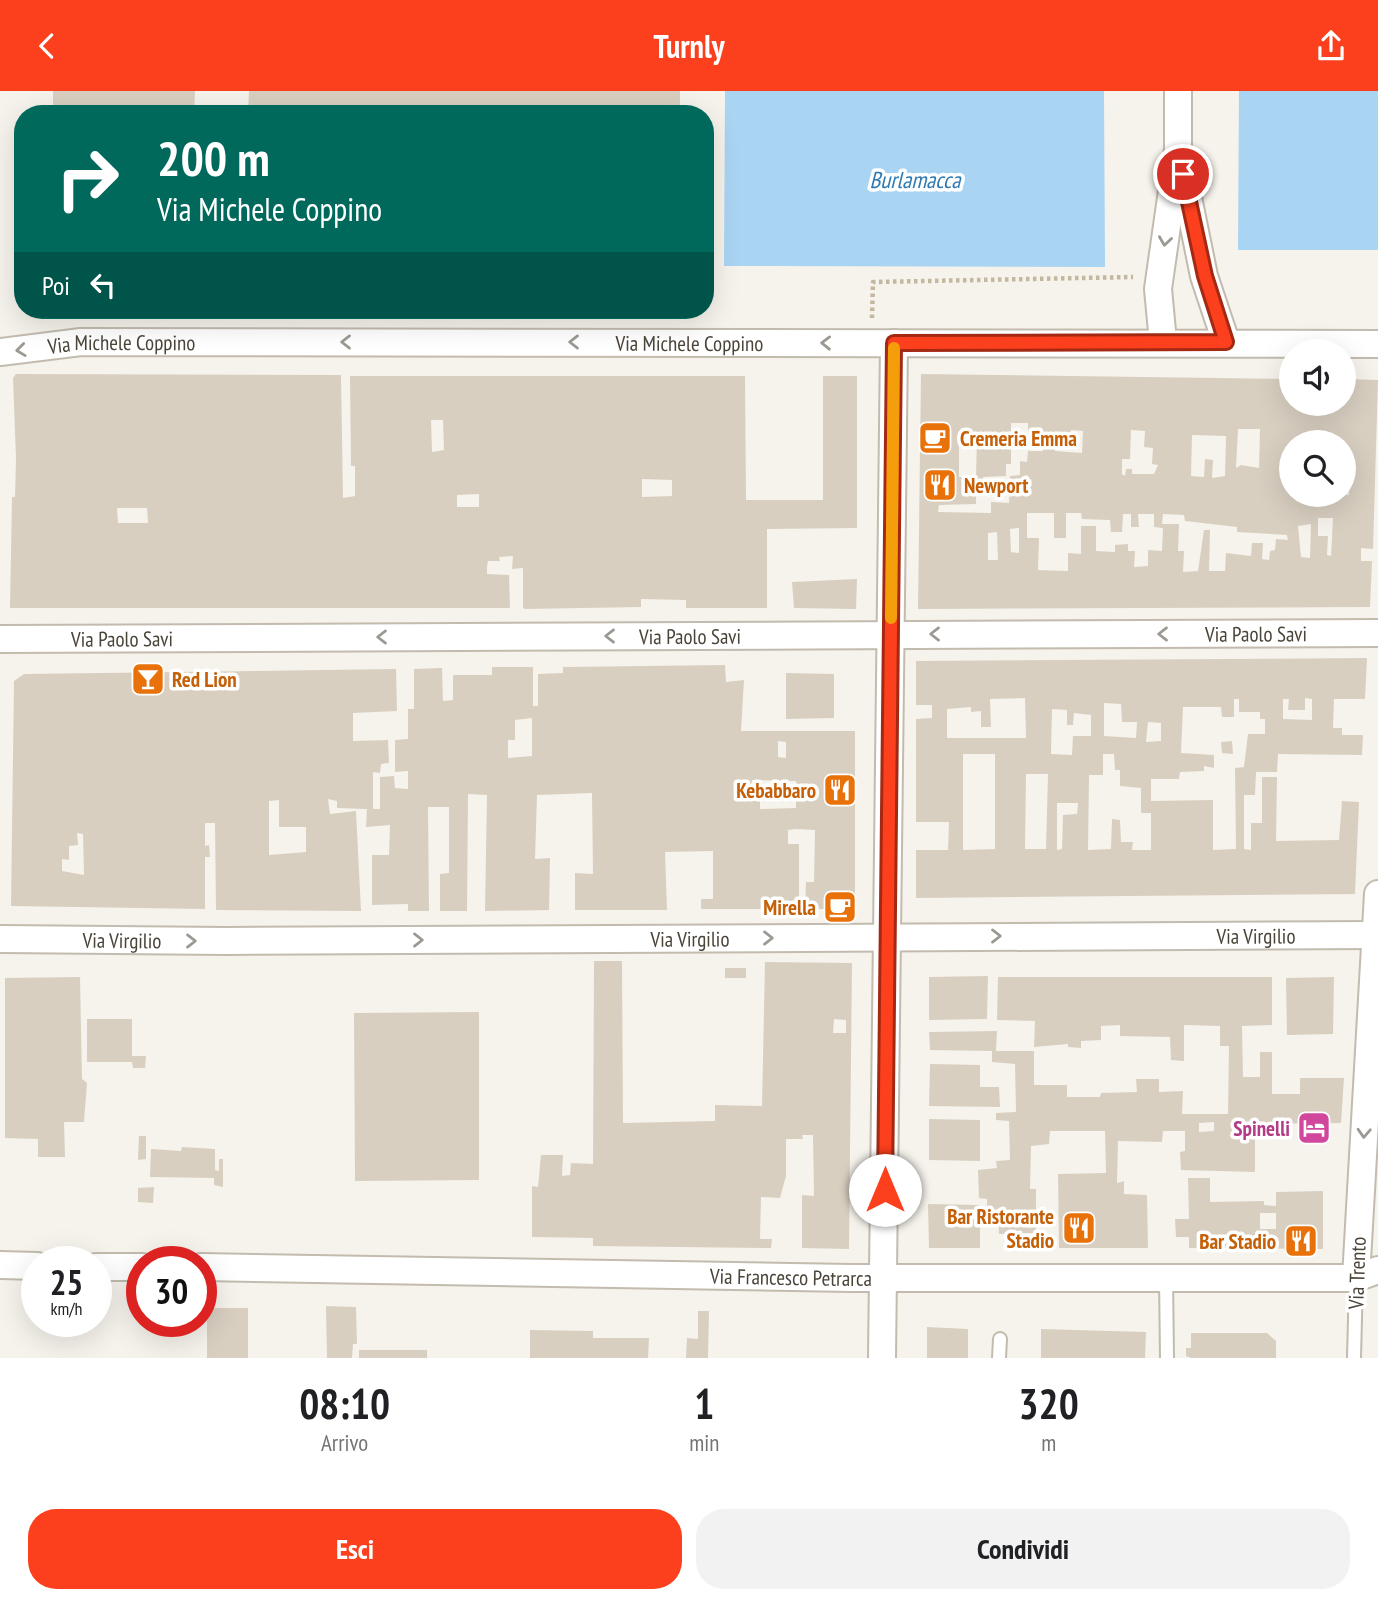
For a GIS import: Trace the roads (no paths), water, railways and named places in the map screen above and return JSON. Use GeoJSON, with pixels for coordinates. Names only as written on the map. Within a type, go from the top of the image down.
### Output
{"type":"FeatureCollection","features":[{"type":"Feature","properties":{"kind":"street"},"geometry":{"type":"LineString","coordinates":[[1163,342],[1158,289],[1178,149],[1178,91]]}},
{"type":"Feature","properties":{"kind":"street"},"geometry":{"type":"LineString","coordinates":[[1178,149],[1207,287],[1226,342]]}},
{"type":"Feature","properties":{"kind":"street","name":"Via Michele Coppino"},"geometry":{"type":"LineString","coordinates":[[0,352],[81,342],[1378,344]]}},
{"type":"Feature","properties":{"kind":"street"},"geometry":{"type":"LineString","coordinates":[[882,1358],[894,343]]}},
{"type":"Feature","properties":{"kind":"street","name":"Via Paolo Savi"},"geometry":{"type":"LineString","coordinates":[[0,639],[1378,633]]}},
{"type":"Feature","properties":{"kind":"street","name":"Via Trento"},"geometry":{"type":"LineString","coordinates":[[1367,1274],[1378,894]]}},
{"type":"Feature","properties":{"kind":"street","name":"Via Virgilio"},"geometry":{"type":"LineString","coordinates":[[0,939],[226,941],[1377,935]]}},
{"type":"Feature","properties":{"kind":"street"},"geometry":{"type":"LineString","coordinates":[[0,1265],[21,1266]]}},
{"type":"Feature","properties":{"kind":"street","name":"Via Francesco Petrarca"},"geometry":{"type":"LineString","coordinates":[[217,1268],[859,1278],[1367,1274]]}},
{"type":"Feature","properties":{"kind":"lane","name":"Via Trento"},"geometry":{"type":"LineString","coordinates":[[1354,1358],[1367,1274]]}},
{"type":"Feature","properties":{"kind":"lane"},"geometry":{"type":"LineString","coordinates":[[1166,1275],[1167,1358]]}},
{"type":"Feature","properties":{"kind":"lane"},"geometry":{"type":"LineString","coordinates":[[999,1358],[1000,1339]]}},
{"type":"Feature","properties":{"kind":"water","name":"Burlamacca"},"geometry":{"type":"Polygon","coordinates":[[[725,91],[1104,91],[1105,267],[724,266],[725,91]]]}},
{"type":"Feature","properties":{"kind":"water"},"geometry":{"type":"Polygon","coordinates":[[[1239,91],[1378,91],[1378,250],[1238,250],[1239,91]]]}},
{"type":"Feature","properties":{"kind":"place","name":"Cremeria Emma"},"geometry":{"type":"Point","coordinates":[935,438]}},
{"type":"Feature","properties":{"kind":"place","name":"Newport"},"geometry":{"type":"Point","coordinates":[940,485]}},
{"type":"Feature","properties":{"kind":"place","name":"Red Lion"},"geometry":{"type":"Point","coordinates":[148,679]}},
{"type":"Feature","properties":{"kind":"place","name":"Kebabbaro"},"geometry":{"type":"Point","coordinates":[840,790]}},
{"type":"Feature","properties":{"kind":"place","name":"Mirella"},"geometry":{"type":"Point","coordinates":[840,907]}},
{"type":"Feature","properties":{"kind":"place","name":"Spinelli"},"geometry":{"type":"Point","coordinates":[1314,1128]}},
{"type":"Feature","properties":{"kind":"place","name":"Bar Ristorante Stadio"},"geometry":{"type":"Point","coordinates":[1079,1228]}},
{"type":"Feature","properties":{"kind":"place","name":"Bar Stadio"},"geometry":{"type":"Point","coordinates":[1301,1241]}}]}
